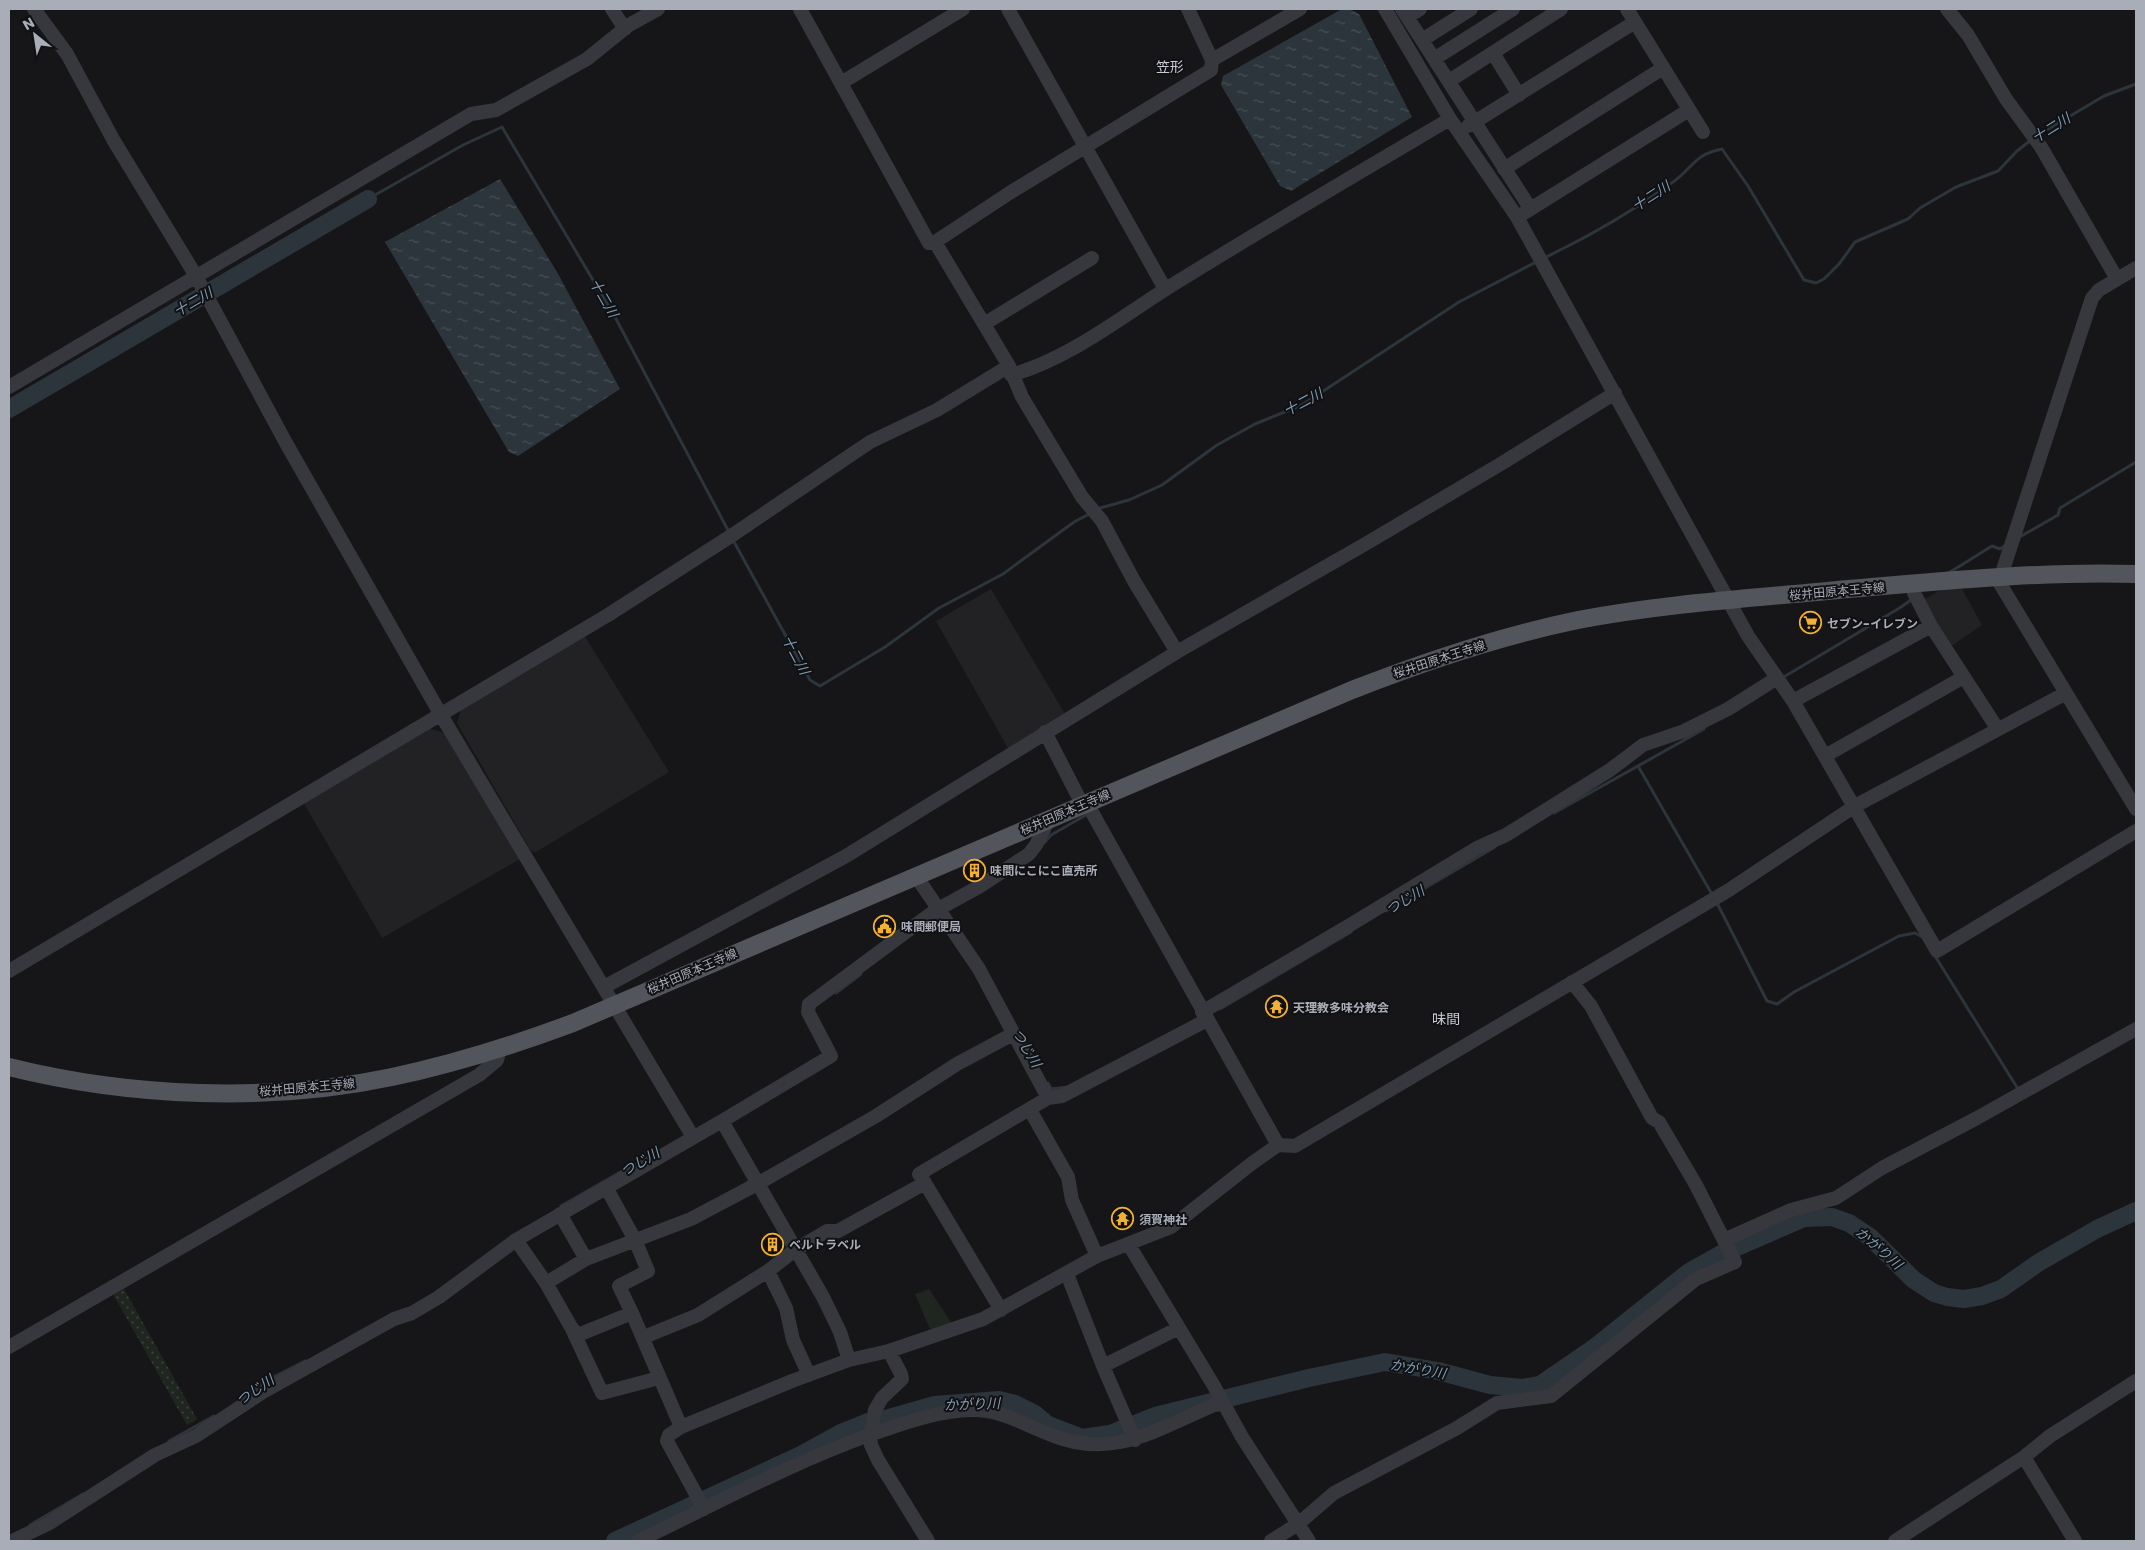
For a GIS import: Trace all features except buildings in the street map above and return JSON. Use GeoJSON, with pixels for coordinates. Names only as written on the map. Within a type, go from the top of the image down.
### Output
{"type":"FeatureCollection","features":[{"type":"Feature","properties":{"kind":"main road","name":"桜井田原本王寺線"},"geometry":{"type":"LineString","coordinates":[[9,1067],[58,1078],[155,1090],[231,1092],[273,1091],[344,1085],[391,1077],[500,1049],[573,1023],[1352,690],[1451,654],[1522,633],[1577,620],[1631,611],[1730,600],[1915,593],[2002,576],[2096,573],[2136,574]]}},
{"type":"Feature","properties":{"kind":"street"},"geometry":{"type":"LineString","coordinates":[[34,9],[67,54],[114,141],[196,276],[277,426],[441,715],[693,1137]]}},
{"type":"Feature","properties":{"kind":"street"},"geometry":{"type":"LineString","coordinates":[[612,9],[625,29]]}},
{"type":"Feature","properties":{"kind":"street"},"geometry":{"type":"LineString","coordinates":[[9,387],[471,114],[496,110],[587,59],[625,29],[658,9]]}},
{"type":"Feature","properties":{"kind":"street"},"geometry":{"type":"LineString","coordinates":[[800,9],[929,243],[935,242],[1210,70],[1212,60],[1188,9]]}},
{"type":"Feature","properties":{"kind":"street"},"geometry":{"type":"LineString","coordinates":[[841,83],[963,9]]}},
{"type":"Feature","properties":{"kind":"street"},"geometry":{"type":"LineString","coordinates":[[1008,9],[1165,289]]}},
{"type":"Feature","properties":{"kind":"street"},"geometry":{"type":"LineString","coordinates":[[1212,60],[1300,9]]}},
{"type":"Feature","properties":{"kind":"street"},"geometry":{"type":"LineString","coordinates":[[1386,9],[1450,119],[1517,217],[1730,600],[1748,636],[1793,701],[1937,951],[2136,831]]}},
{"type":"Feature","properties":{"kind":"street"},"geometry":{"type":"LineString","coordinates":[[1420,9],[1404,13],[1530,208]]}},
{"type":"Feature","properties":{"kind":"street"},"geometry":{"type":"LineString","coordinates":[[1422,40],[1470,9]]}},
{"type":"Feature","properties":{"kind":"street"},"geometry":{"type":"LineString","coordinates":[[1434,59],[1513,9]]}},
{"type":"Feature","properties":{"kind":"street"},"geometry":{"type":"LineString","coordinates":[[1449,81],[1561,9]]}},
{"type":"Feature","properties":{"kind":"street"},"geometry":{"type":"LineString","coordinates":[[1626,9],[1703,132]]}},
{"type":"Feature","properties":{"kind":"street"},"geometry":{"type":"LineString","coordinates":[[1947,9],[1968,34],[2006,99],[2041,147],[2117,279]]}},
{"type":"Feature","properties":{"kind":"street"},"geometry":{"type":"LineString","coordinates":[[1459,132],[1635,22]]}},
{"type":"Feature","properties":{"kind":"street"},"geometry":{"type":"LineString","coordinates":[[1493,53],[1519,95]]}},
{"type":"Feature","properties":{"kind":"street"},"geometry":{"type":"LineString","coordinates":[[1504,169],[1663,68]]}},
{"type":"Feature","properties":{"kind":"street"},"geometry":{"type":"LineString","coordinates":[[1517,217],[1689,110]]}},
{"type":"Feature","properties":{"kind":"street"},"geometry":{"type":"LineString","coordinates":[[9,970],[441,715],[624,604],[734,534],[870,442],[937,410],[1010,370],[1026,371],[1096,335],[1165,289],[1269,225],[1450,119]]}},
{"type":"Feature","properties":{"kind":"street"},"geometry":{"type":"LineString","coordinates":[[935,242],[1010,370],[1022,397],[1082,497],[1102,521],[1134,581],[1178,652]]}},
{"type":"Feature","properties":{"kind":"street"},"geometry":{"type":"LineString","coordinates":[[984,324],[1092,258]]}},
{"type":"Feature","properties":{"kind":"street"},"geometry":{"type":"LineString","coordinates":[[2136,268],[2099,290],[2092,298],[1999,582],[2136,808]]}},
{"type":"Feature","properties":{"kind":"street"},"geometry":{"type":"LineString","coordinates":[[604,987],[846,856],[1045,732],[1410,517],[1615,393]]}},
{"type":"Feature","properties":{"kind":"street"},"geometry":{"type":"LineString","coordinates":[[1915,593],[1931,626],[1962,678],[1997,728]]}},
{"type":"Feature","properties":{"kind":"street"},"geometry":{"type":"LineString","coordinates":[[1793,701],[1931,626]]}},
{"type":"Feature","properties":{"kind":"street"},"geometry":{"type":"LineString","coordinates":[[1000,1310],[919,1174],[1048,1098],[1062,1096],[1205,1016],[1477,848],[1506,835],[1610,770],[1643,745],[1684,732],[1728,709],[1777,678]]}},
{"type":"Feature","properties":{"kind":"street"},"geometry":{"type":"LineString","coordinates":[[1825,756],[1962,678]]}},
{"type":"Feature","properties":{"kind":"street"},"geometry":{"type":"LineString","coordinates":[[704,1509],[667,1441],[669,1435],[681,1427],[849,1360],[889,1351],[983,1319],[1097,1256],[1171,1227],[1278,1145],[1295,1146],[1729,890],[1855,806],[1997,728],[2066,693]]}},
{"type":"Feature","properties":{"kind":"street"},"geometry":{"type":"LineString","coordinates":[[1045,732],[1080,800],[1089,807],[1278,1145]]}},
{"type":"Feature","properties":{"kind":"street"},"geometry":{"type":"LineString","coordinates":[[12,1541],[48,1524],[155,1455],[196,1436],[263,1392],[394,1319],[412,1313],[432,1301],[516,1240],[831,1056],[808,1012],[809,1004],[938,909],[982,885],[1029,854],[1044,832],[1049,819]]}},
{"type":"Feature","properties":{"kind":"street"},"geometry":{"type":"LineString","coordinates":[[916,876],[979,969],[1048,1098]]}},
{"type":"Feature","properties":{"kind":"street"},"geometry":{"type":"LineString","coordinates":[[1271,1541],[1298,1524],[1334,1493],[1457,1428],[1497,1403],[1551,1396],[1696,1279],[1735,1262],[1696,1185],[1659,1122],[1652,1118],[1591,1006],[1572,982]]}},
{"type":"Feature","properties":{"kind":"street"},"geometry":{"type":"LineString","coordinates":[[1724,1240],[1791,1210],[1836,1198],[1882,1168],[1978,1118],[2136,1029]]}},
{"type":"Feature","properties":{"kind":"street"},"geometry":{"type":"LineString","coordinates":[[546,1283],[586,1259],[690,1219],[759,1183],[876,1116],[957,1064],[1013,1034]]}},
{"type":"Feature","properties":{"kind":"street"},"geometry":{"type":"LineString","coordinates":[[9,1347],[479,1075],[497,1060],[500,1049]]}},
{"type":"Feature","properties":{"kind":"street"},"geometry":{"type":"LineString","coordinates":[[1030,1110],[1068,1177],[1072,1200],[1097,1256]]}},
{"type":"Feature","properties":{"kind":"street"},"geometry":{"type":"LineString","coordinates":[[722,1121],[823,1298],[840,1332],[849,1360]]}},
{"type":"Feature","properties":{"kind":"street"},"geometry":{"type":"LineString","coordinates":[[644,1337],[698,1315],[768,1271],[795,1250],[827,1231],[838,1231],[925,1184]]}},
{"type":"Feature","properties":{"kind":"street"},"geometry":{"type":"LineString","coordinates":[[606,1187],[635,1240],[648,1271],[619,1286],[644,1337],[659,1378],[681,1427]]}},
{"type":"Feature","properties":{"kind":"street"},"geometry":{"type":"LineString","coordinates":[[560,1214],[586,1259]]}},
{"type":"Feature","properties":{"kind":"street"},"geometry":{"type":"LineString","coordinates":[[516,1240],[546,1283],[572,1329],[602,1393],[659,1378]]}},
{"type":"Feature","properties":{"kind":"street"},"geometry":{"type":"LineString","coordinates":[[1129,1245],[1242,1437],[1310,1541]]}},
{"type":"Feature","properties":{"kind":"street"},"geometry":{"type":"LineString","coordinates":[[768,1271],[786,1308],[793,1340],[809,1375]]}},
{"type":"Feature","properties":{"kind":"street"},"geometry":{"type":"LineString","coordinates":[[1067,1274],[1103,1366],[1135,1440]]}},
{"type":"Feature","properties":{"kind":"street"},"geometry":{"type":"LineString","coordinates":[[572,1329],[578,1335],[632,1313]]}},
{"type":"Feature","properties":{"kind":"street"},"geometry":{"type":"LineString","coordinates":[[1103,1366],[1179,1328]]}},
{"type":"Feature","properties":{"kind":"street"},"geometry":{"type":"LineString","coordinates":[[889,1351],[902,1379],[882,1398],[875,1410],[870,1435],[871,1445],[878,1460],[928,1541]]}},
{"type":"Feature","properties":{"kind":"street"},"geometry":{"type":"LineString","coordinates":[[1897,1541],[2024,1457],[2050,1436],[2136,1381]]}},
{"type":"Feature","properties":{"kind":"street"},"geometry":{"type":"LineString","coordinates":[[638,1541],[837,1446],[920,1417],[972,1410],[1009,1415],[1050,1435],[1076,1443],[1116,1444],[1135,1440],[1214,1405],[1224,1404]]}},
{"type":"Feature","properties":{"kind":"street"},"geometry":{"type":"LineString","coordinates":[[2024,1457],[2075,1541]]}},
{"type":"Feature","properties":{"kind":"shaded area"},"geometry":{"type":"Polygon","coordinates":[[[1948,586],[1961,587],[1982,625],[1947,649],[1923,600],[1948,586]]]}},
{"type":"Feature","properties":{"kind":"shaded area"},"geometry":{"type":"Polygon","coordinates":[[[991,589],[1065,714],[1009,750],[936,621],[991,589]]]}},
{"type":"Feature","properties":{"kind":"shaded area"},"geometry":{"type":"Polygon","coordinates":[[[583,633],[669,772],[536,852],[531,851],[457,723],[462,706],[583,633]]]}},
{"type":"Feature","properties":{"kind":"shaded area"},"geometry":{"type":"Polygon","coordinates":[[[425,727],[448,734],[522,858],[382,938],[302,800],[425,727]]]}},
{"type":"Feature","properties":{"kind":"shaded area"},"geometry":{"type":"Polygon","coordinates":[[[124,1289],[197,1419],[187,1425],[113,1294],[124,1289]]]}},
{"type":"Feature","properties":{"kind":"shaded area"},"geometry":{"type":"Polygon","coordinates":[[[929,1289],[953,1325],[932,1330],[929,1327],[915,1294],[929,1289]]]}},
{"type":"Feature","properties":{"kind":"water"},"geometry":{"type":"Polygon","coordinates":[[[1342,9],[1349,9],[1359,14],[1412,117],[1291,191],[1280,186],[1221,85],[1223,76],[1342,9]]]}},
{"type":"Feature","properties":{"kind":"water"},"geometry":{"type":"Polygon","coordinates":[[[500,179],[557,272],[620,389],[518,456],[509,452],[385,242],[500,179]]]}},
{"type":"Feature","properties":{"kind":"waterway","name":"十二川"},"geometry":{"type":"LineString","coordinates":[[2038,135],[2104,96],[2136,84]]}},
{"type":"Feature","properties":{"kind":"waterway","name":"十二川"},"geometry":{"type":"LineString","coordinates":[[368,199],[463,145],[502,127],[615,317],[729,532]]}},
{"type":"Feature","properties":{"kind":"waterway","name":"十二川"},"geometry":{"type":"LineString","coordinates":[[1544,258],[1626,213],[1680,177],[1699,158],[1722,149],[1748,186],[1804,280],[1816,283],[1824,279],[1839,264],[1855,242],[1908,219],[1920,208],[1956,187],[1998,171],[2017,151],[2031,140]]}},
{"type":"Feature","properties":{"kind":"waterway","name":"十二川"},"geometry":{"type":"LineString","coordinates":[[9,409],[368,199]]}},
{"type":"Feature","properties":{"kind":"waterway","name":"十二川"},"geometry":{"type":"LineString","coordinates":[[1100,508],[1129,500],[1162,485],[1217,445],[1255,424],[1302,405],[1459,302],[1538,261]]}},
{"type":"Feature","properties":{"kind":"waterway"},"geometry":{"type":"LineString","coordinates":[[2018,538],[2058,515],[2060,508],[2136,462]]}},
{"type":"Feature","properties":{"kind":"waterway","name":"十二川"},"geometry":{"type":"LineString","coordinates":[[733,540],[810,680],[820,686],[885,647],[939,608],[1003,574],[1074,522],[1091,513]]}},
{"type":"Feature","properties":{"kind":"waterway"},"geometry":{"type":"LineString","coordinates":[[1947,574],[1992,546],[2000,549],[2006,545]]}},
{"type":"Feature","properties":{"kind":"waterway"},"geometry":{"type":"LineString","coordinates":[[1782,678],[1914,598]]}},
{"type":"Feature","properties":{"kind":"waterway","name":"つじ川"},"geometry":{"type":"LineString","coordinates":[[1554,813],[1704,729]]}},
{"type":"Feature","properties":{"kind":"waterway"},"geometry":{"type":"LineString","coordinates":[[1638,766],[1713,896]]}},
{"type":"Feature","properties":{"kind":"waterway"},"geometry":{"type":"LineString","coordinates":[[1044,843],[1051,835],[1086,815]]}},
{"type":"Feature","properties":{"kind":"waterway","name":"つじ川"},"geometry":{"type":"LineString","coordinates":[[1386,911],[1495,847]]}},
{"type":"Feature","properties":{"kind":"waterway"},"geometry":{"type":"LineString","coordinates":[[1716,901],[1767,1001],[1777,1004],[1794,992],[1899,936],[1915,933],[1924,938]]}},
{"type":"Feature","properties":{"kind":"waterway","name":"つじ川"},"geometry":{"type":"LineString","coordinates":[[1220,1009],[1351,932]]}},
{"type":"Feature","properties":{"kind":"waterway"},"geometry":{"type":"LineString","coordinates":[[1935,956],[2019,1088]]}},
{"type":"Feature","properties":{"kind":"waterway","name":"つじ川"},"geometry":{"type":"LineString","coordinates":[[836,993],[861,974]]}},
{"type":"Feature","properties":{"kind":"waterway","name":"つじ川"},"geometry":{"type":"LineString","coordinates":[[1048,1083],[1051,1089],[1068,1087]]}},
{"type":"Feature","properties":{"kind":"waterway","name":"つじ川"},"geometry":{"type":"LineString","coordinates":[[561,1206],[631,1166]]}},
{"type":"Feature","properties":{"kind":"waterway","name":"かがり川"},"geometry":{"type":"LineString","coordinates":[[615,1541],[801,1455],[843,1432],[868,1422],[935,1405],[999,1400],[1015,1404],[1035,1414],[1048,1425],[1082,1438],[1110,1434],[1155,1416],[1309,1378],[1385,1362],[1438,1371],[1490,1385],[1522,1388],[1540,1385],[1594,1348],[1689,1272],[1721,1254],[1804,1218],[1832,1217],[1849,1223],[1870,1237],[1914,1280],[1934,1293],[1964,1299],[1982,1296],[2001,1289],[2038,1263],[2097,1229],[2136,1211]]}},
{"type":"Feature","properties":{"kind":"waterway","name":"つじ川"},"geometry":{"type":"LineString","coordinates":[[242,1398],[260,1384],[305,1361]]}},
{"type":"Feature","properties":{"kind":"waterway","name":"つじ川"},"geometry":{"type":"LineString","coordinates":[[169,1441],[214,1416]]}},
{"type":"Feature","properties":{"kind":"waterway","name":"つじ川"},"geometry":{"type":"LineString","coordinates":[[30,1525],[83,1494]]}},
{"type":"Feature","properties":{"kind":"place","name":"セブン-イレブン"},"geometry":{"type":"Point","coordinates":[1811,623]}},
{"type":"Feature","properties":{"kind":"place","name":"味間にこにこ直売所"},"geometry":{"type":"Point","coordinates":[974,870]}},
{"type":"Feature","properties":{"kind":"place","name":"味間郵便局"},"geometry":{"type":"Point","coordinates":[885,926]}},
{"type":"Feature","properties":{"kind":"place","name":"天理教多味分教会"},"geometry":{"type":"Point","coordinates":[1277,1007]}},
{"type":"Feature","properties":{"kind":"place","name":"須賀神社"},"geometry":{"type":"Point","coordinates":[1123,1219]}},
{"type":"Feature","properties":{"kind":"place","name":"ベルトラベル"},"geometry":{"type":"Point","coordinates":[773,1244]}},
{"type":"Feature","properties":{"kind":"district","name":"笠形"},"geometry":{"type":"Point","coordinates":[1170,67]}},
{"type":"Feature","properties":{"kind":"district","name":"味間"},"geometry":{"type":"Point","coordinates":[1446,1019]}}]}
